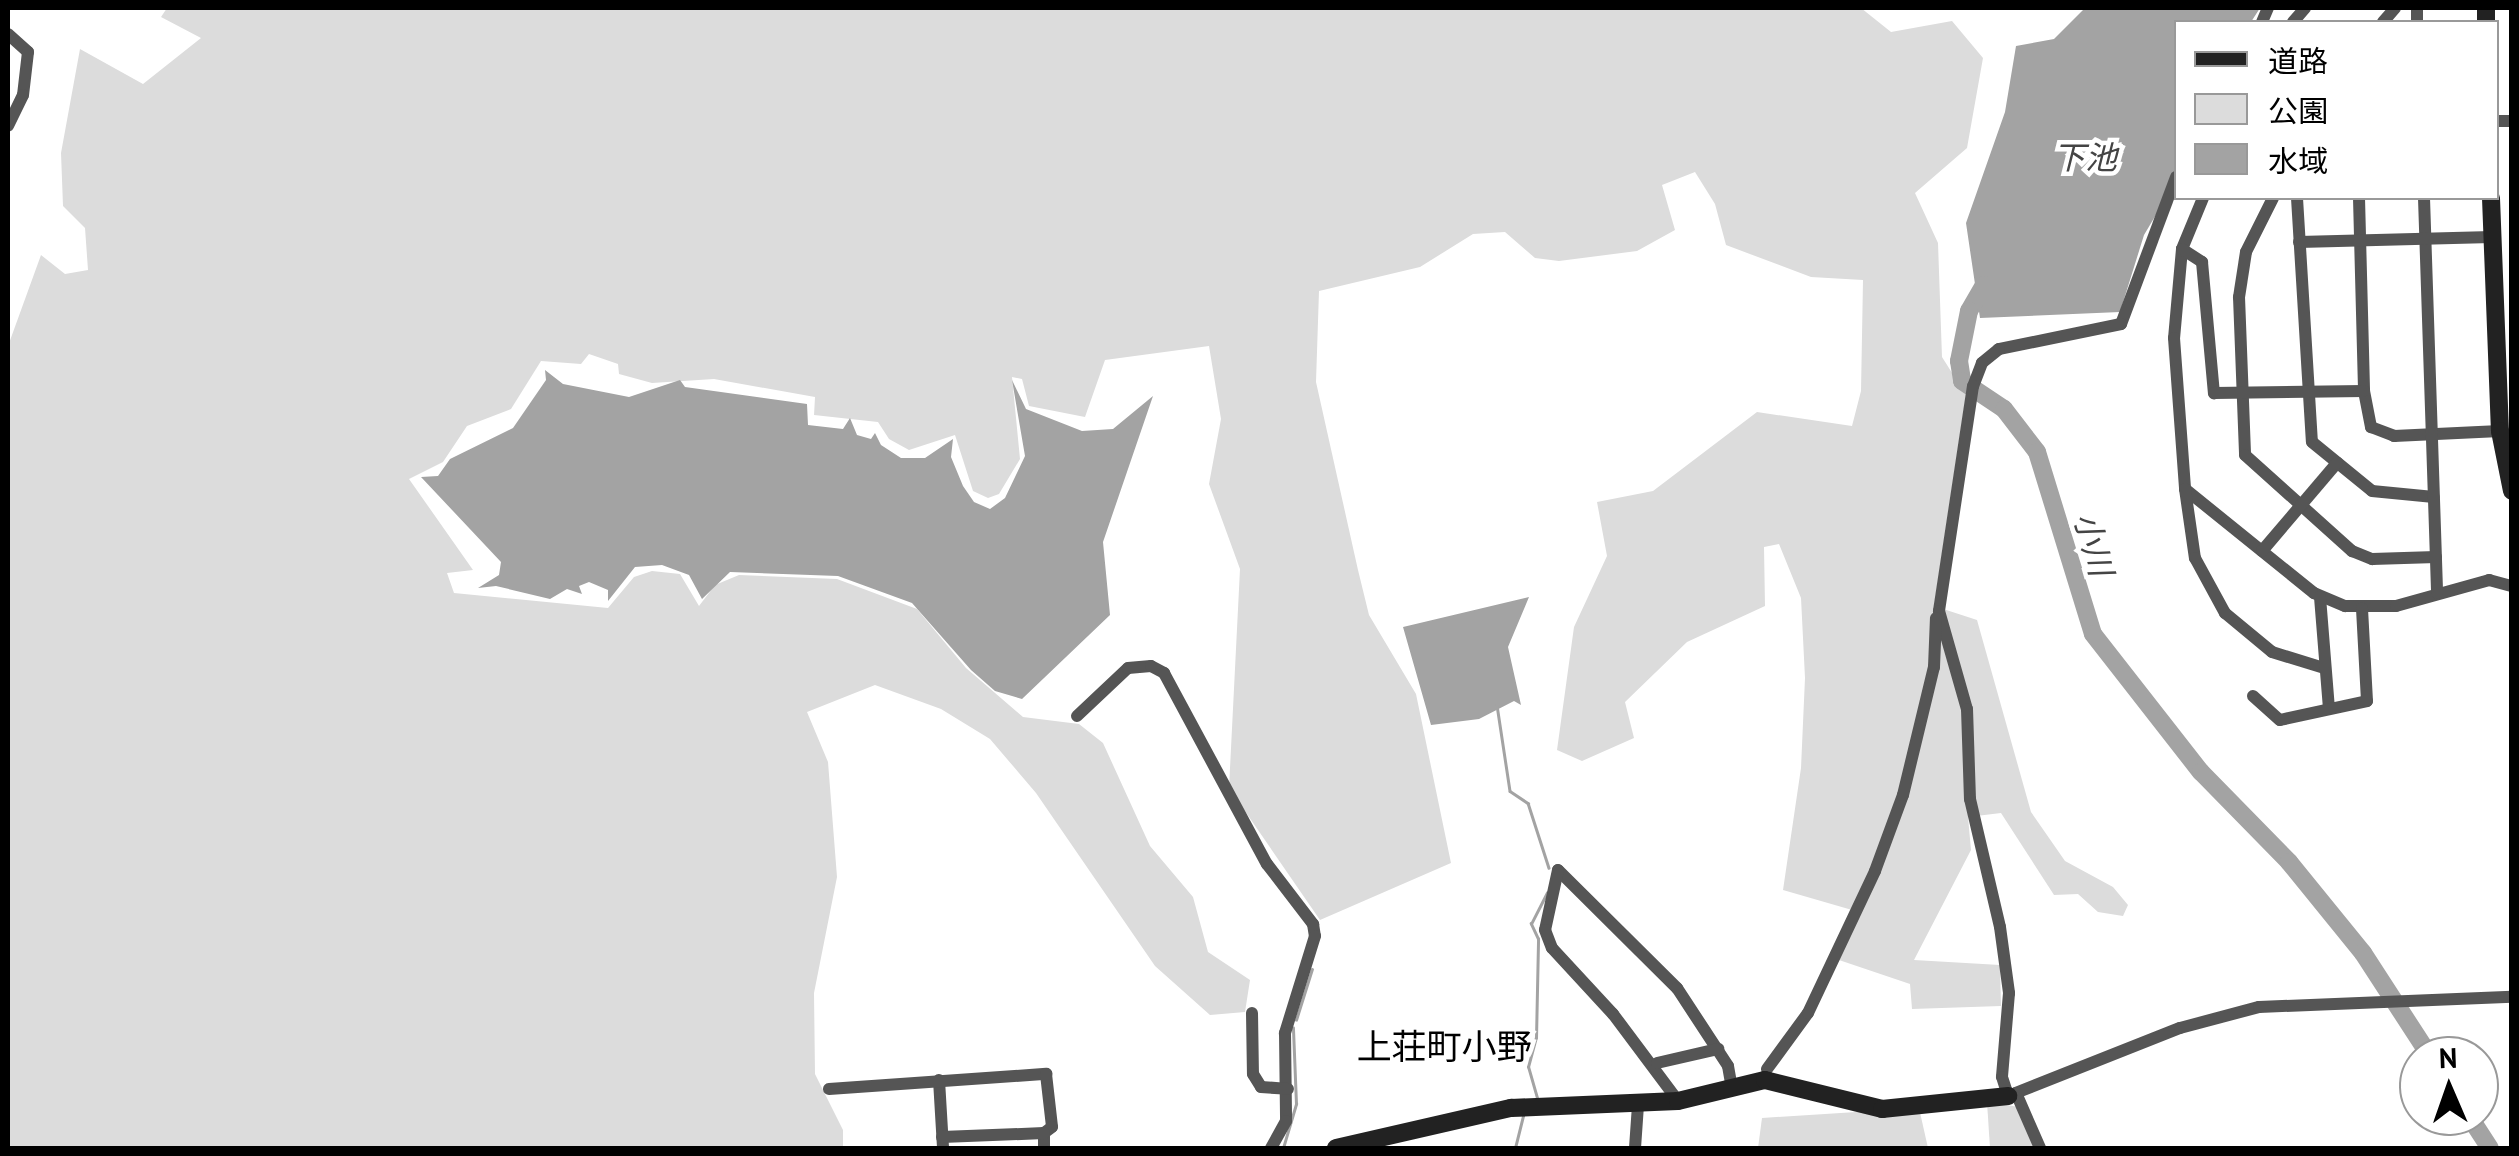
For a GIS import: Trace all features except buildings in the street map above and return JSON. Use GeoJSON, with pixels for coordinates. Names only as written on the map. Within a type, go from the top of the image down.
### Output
{"type":"FeatureCollection","features":[{"type":"Feature","properties":{"kind":"street"},"geometry":{"type":"LineString","coordinates":[[8,34],[28,52],[23,95],[8,126]]}},
{"type":"Feature","properties":{"kind":"street"},"geometry":{"type":"LineString","coordinates":[[1766,1070],[1808,1013],[1875,871],[1903,795],[1934,667],[1970,398],[1982,363],[2013,344],[2120,324],[2174,182]]}},
{"type":"Feature","properties":{"kind":"street"},"geometry":{"type":"LineString","coordinates":[[2202,200],[2182,248],[2172,366],[2195,558],[2226,613],[2272,652],[2324,668]]}},
{"type":"Feature","properties":{"kind":"street"},"geometry":{"type":"LineString","coordinates":[[2273,200],[2246,252],[2239,296],[2245,455],[2352,552],[2372,558],[2436,557]]}},
{"type":"Feature","properties":{"kind":"street"},"geometry":{"type":"LineString","coordinates":[[2297,200],[2305,394],[2312,442],[2382,495],[2434,497]]}},
{"type":"Feature","properties":{"kind":"street"},"geometry":{"type":"LineString","coordinates":[[2359,200],[2368,420],[2378,433],[2506,430]]}},
{"type":"Feature","properties":{"kind":"street"},"geometry":{"type":"LineString","coordinates":[[2424,200],[2438,593]]}},
{"type":"Feature","properties":{"kind":"street"},"geometry":{"type":"LineString","coordinates":[[2491,200],[2512,491]]}},
{"type":"Feature","properties":{"kind":"street"},"geometry":{"type":"LineString","coordinates":[[2299,242],[2512,236]]}},
{"type":"Feature","properties":{"kind":"street"},"geometry":{"type":"LineString","coordinates":[[2182,248],[2202,262],[2210,385],[2214,393],[2364,390]]}},
{"type":"Feature","properties":{"kind":"street"},"geometry":{"type":"LineString","coordinates":[[2262,551],[2337,463]]}},
{"type":"Feature","properties":{"kind":"street"},"geometry":{"type":"LineString","coordinates":[[2185,489],[2320,597],[2362,608],[2489,580],[2512,586]]}},
{"type":"Feature","properties":{"kind":"street"},"geometry":{"type":"LineString","coordinates":[[2320,597],[2329,709]]}},
{"type":"Feature","properties":{"kind":"street"},"geometry":{"type":"LineString","coordinates":[[2253,696],[2280,720],[2368,701],[2371,694],[2362,608]]}},
{"type":"Feature","properties":{"kind":"street"},"geometry":{"type":"LineString","coordinates":[[1939,610],[1967,709],[1970,799],[2010,993],[2002,1077],[2040,1148]]}},
{"type":"Feature","properties":{"kind":"street"},"geometry":{"type":"LineString","coordinates":[[1077,716],[1128,668],[1151,666],[1164,673],[1267,864],[1313,924],[1316,936],[1286,1022],[1288,1089],[1281,1139],[1271,1148]]}},
{"type":"Feature","properties":{"kind":"street"},"geometry":{"type":"LineString","coordinates":[[1675,1097],[1549,943],[1547,914],[1558,870],[1661,970],[1718,1049],[1732,1088]]}},
{"type":"Feature","properties":{"kind":"street"},"geometry":{"type":"LineString","coordinates":[[1549,943],[1566,954],[1656,1063],[1675,1097]]}},
{"type":"Feature","properties":{"kind":"street"},"geometry":{"type":"LineString","coordinates":[[1336,1148],[1387,1142],[1510,1108],[1638,1104],[1765,1080],[1882,1109],[2012,1094],[2180,1028],[2259,1007],[2512,997]]}},
{"type":"Feature","properties":{"kind":"street"},"geometry":{"type":"LineString","coordinates":[[1252,1013],[1253,1074],[1261,1087],[1288,1089]]}},
{"type":"Feature","properties":{"kind":"street"},"geometry":{"type":"LineString","coordinates":[[1656,1063],[1718,1049]]}},
{"type":"Feature","properties":{"kind":"street"},"geometry":{"type":"LineString","coordinates":[[828,1089],[939,1080],[1046,1074],[1052,1127],[1044,1134],[942,1143],[939,1080]]}},
{"type":"Feature","properties":{"kind":"street"},"geometry":{"type":"LineString","coordinates":[[1635,1148],[1638,1104]]}},
{"type":"Feature","properties":{"kind":"street"},"geometry":{"type":"LineString","coordinates":[[1044,1134],[1044,1148]]}},
{"type":"Feature","properties":{"kind":"green space"},"geometry":{"type":"Polygon","coordinates":[[[167,8],[1861,8],[1891,32],[1952,21],[1983,58],[1967,148],[1915,193],[1938,243],[1942,357],[1966,395],[1934,606],[1977,620],[2031,812],[2065,861],[2113,887],[2128,905],[2123,916],[2098,912],[2078,894],[2054,895],[2001,813],[1968,817],[1971,850],[1914,960],[2000,965],[2001,1006],[1912,1009],[1910,984],[1836,959],[1859,912],[1783,890],[1801,768],[1805,678],[1801,598],[1779,544],[1764,547],[1765,606],[1687,642],[1625,702],[1634,738],[1582,761],[1557,750],[1574,627],[1607,556],[1597,502],[1653,491],[1757,412],[1852,426],[1861,391],[1863,280],[1811,277],[1726,245],[1715,204],[1695,172],[1662,185],[1675,230],[1637,251],[1559,261],[1535,258],[1505,232],[1473,234],[1420,267],[1319,291],[1316,382],[1358,570],[1369,615],[1416,694],[1451,863],[1320,920],[1229,788],[1240,569],[1209,484],[1221,419],[1209,346],[1105,360],[1085,417],[1029,406],[1022,379],[1012,377],[1020,459],[999,494],[988,498],[973,491],[955,435],[909,450],[889,439],[878,422],[814,415],[815,397],[714,379],[652,383],[619,374],[618,364],[589,354],[581,364],[541,361],[511,409],[467,426],[443,462],[409,479],[473,570],[447,573],[454,593],[608,608],[634,577],[652,571],[680,574],[699,606],[715,585],[739,575],[837,579],[917,609],[966,668],[1023,717],[1079,724],[1103,743],[1150,846],[1193,897],[1208,952],[1250,980],[1245,1012],[1210,1015],[1155,966],[1036,793],[990,739],[941,709],[875,685],[807,712],[828,762],[837,877],[814,993],[815,1074],[843,1130],[843,1148],[8,1148],[8,346],[41,255],[65,274],[88,270],[85,228],[63,206],[61,153],[80,49],[143,84],[201,38],[161,17],[167,8]]]}},
{"type":"Feature","properties":{"kind":"green space"},"geometry":{"type":"Polygon","coordinates":[[[1987,1102],[2019,1107],[2036,1148],[1990,1148],[1987,1102]]]}},
{"type":"Feature","properties":{"kind":"green space"},"geometry":{"type":"Polygon","coordinates":[[[1919,1108],[1928,1148],[1758,1148],[1762,1118],[1919,1108]]]}},
{"type":"Feature","properties":{"kind":"water","name":"下池"},"geometry":{"type":"Polygon","coordinates":[[[2085,8],[2260,8],[2252,20],[2174,20],[2174,184],[2144,235],[2120,312],[1980,318],[1966,223],[2005,112],[2016,46],[2054,39],[2085,8]]]}},
{"type":"Feature","properties":{"kind":"water"},"geometry":{"type":"Polygon","coordinates":[[[545,370],[563,384],[629,397],[680,380],[685,387],[807,404],[808,425],[843,429],[850,418],[857,435],[871,439],[875,433],[881,445],[901,458],[925,458],[953,439],[951,457],[963,486],[974,502],[990,509],[1005,498],[1025,456],[1012,380],[1026,409],[1082,431],[1113,429],[1153,396],[1103,542],[1110,615],[1022,699],[995,691],[971,670],[912,603],[838,576],[730,572],[702,599],[689,575],[662,565],[635,567],[608,601],[608,590],[589,582],[579,586],[582,594],[567,589],[550,599],[496,586],[478,588],[499,575],[501,562],[421,477],[438,476],[450,459],[513,428],[546,380],[545,370]]]}},
{"type":"Feature","properties":{"kind":"water"},"geometry":{"type":"Polygon","coordinates":[[[1529,597],[1508,647],[1521,705],[1514,701],[1479,719],[1431,725],[1403,627],[1529,597]]]}},
{"type":"Feature","properties":{"kind":"waterway","name":"小川"},"geometry":{"type":"LineString","coordinates":[[1984,285],[1969,311],[1959,361],[1962,381],[2004,409],[2037,452],[2093,634],[2201,772],[2289,862],[2363,953],[2417,1036]]}},
{"type":"Feature","properties":{"kind":"waterway"},"geometry":{"type":"LineString","coordinates":[[1497,705],[1510,791],[1528,803],[1549,868]]}},
{"type":"Feature","properties":{"kind":"waterway"},"geometry":{"type":"LineString","coordinates":[[1537,1098],[1528,1067],[1536,1038],[1538,939],[1531,924],[1547,893]]}},
{"type":"Feature","properties":{"kind":"waterway"},"geometry":{"type":"LineString","coordinates":[[1296,1020],[1312,969]]}},
{"type":"Feature","properties":{"kind":"waterway"},"geometry":{"type":"LineString","coordinates":[[1283,1148],[1296,1104],[1293,1028]]}},
{"type":"Feature","properties":{"kind":"waterway"},"geometry":{"type":"LineString","coordinates":[[1515,1148],[1523,1115]]}},
{"type":"Feature","properties":{"kind":"waterway","name":"小川"},"geometry":{"type":"LineString","coordinates":[[2482,1136],[2490,1148]]}},
{"type":"Feature","properties":{"kind":"district","name":"上荘町小野"},"geometry":{"type":"Point","coordinates":[1444,1046]}}]}
